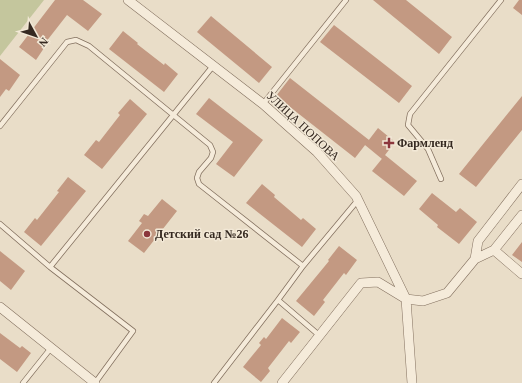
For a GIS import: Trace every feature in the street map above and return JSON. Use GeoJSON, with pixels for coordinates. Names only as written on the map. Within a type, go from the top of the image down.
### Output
{"type":"FeatureCollection","features":[{"type":"Feature","properties":{"kind":"street","name":"УЛИЦА ПОПОВА"},"geometry":{"type":"LineString","coordinates":[[132,1],[263,104],[317,152],[356,196],[406,299],[412,383]]}},
{"type":"Feature","properties":{"kind":"street"},"geometry":{"type":"LineString","coordinates":[[475,259],[478,240],[522,184]]}},
{"type":"Feature","properties":{"kind":"street"},"geometry":{"type":"LineString","coordinates":[[282,383],[361,283],[378,282],[406,299],[423,301],[447,293],[475,259],[494,250],[522,214]]}},
{"type":"Feature","properties":{"kind":"street"},"geometry":{"type":"LineString","coordinates":[[494,250],[522,274]]}},
{"type":"Feature","properties":{"kind":"street"},"geometry":{"type":"LineString","coordinates":[[0,307],[95,383]]}},
{"type":"Feature","properties":{"kind":"lane"},"geometry":{"type":"LineString","coordinates":[[263,104],[346,0]]}},
{"type":"Feature","properties":{"kind":"lane"},"geometry":{"type":"LineString","coordinates":[[441,179],[428,149],[408,125],[410,114],[501,0]]}},
{"type":"Feature","properties":{"kind":"lane"},"geometry":{"type":"LineString","coordinates":[[0,126],[67,42],[76,40],[89,46],[210,145],[212,152],[211,158],[200,172],[198,178],[199,184],[304,266]]}},
{"type":"Feature","properties":{"kind":"lane"},"geometry":{"type":"LineString","coordinates":[[50,267],[213,66]]}},
{"type":"Feature","properties":{"kind":"lane"},"geometry":{"type":"LineString","coordinates":[[214,383],[304,266],[358,200]]}},
{"type":"Feature","properties":{"kind":"lane"},"geometry":{"type":"LineString","coordinates":[[0,224],[50,267],[133,331],[95,383]]}},
{"type":"Feature","properties":{"kind":"lane"},"geometry":{"type":"LineString","coordinates":[[278,300],[320,336]]}},
{"type":"Feature","properties":{"kind":"lane"},"geometry":{"type":"LineString","coordinates":[[23,383],[51,348]]}},
{"type":"Feature","properties":{"kind":"green space"},"geometry":{"type":"Polygon","coordinates":[[[0,0],[44,0],[0,56],[0,0]]]}},
{"type":"Feature","properties":{"kind":"building"},"geometry":{"type":"Polygon","coordinates":[[[55,0],[83,0],[102,14],[88,31],[67,15],[42,47],[44,48],[36,60],[19,47],[55,0]]]}},
{"type":"Feature","properties":{"kind":"building"},"geometry":{"type":"Polygon","coordinates":[[[373,0],[406,0],[452,37],[439,54],[373,0]]]}},
{"type":"Feature","properties":{"kind":"building"},"geometry":{"type":"Polygon","coordinates":[[[519,0],[522,0],[522,15],[513,8],[519,0]]]}},
{"type":"Feature","properties":{"kind":"building"},"geometry":{"type":"Polygon","coordinates":[[[211,16],[272,67],[259,83],[197,32],[211,16]]]}},
{"type":"Feature","properties":{"kind":"building"},"geometry":{"type":"Polygon","coordinates":[[[334,25],[412,86],[399,103],[320,42],[334,25]]]}},
{"type":"Feature","properties":{"kind":"building"},"geometry":{"type":"Polygon","coordinates":[[[123,31],[138,43],[137,44],[164,65],[165,63],[178,74],[164,92],[109,49],[123,31]]]}},
{"type":"Feature","properties":{"kind":"building"},"geometry":{"type":"Polygon","coordinates":[[[0,59],[20,75],[9,91],[6,89],[0,97],[0,59]]]}},
{"type":"Feature","properties":{"kind":"building"},"geometry":{"type":"Polygon","coordinates":[[[290,78],[369,140],[355,158],[276,96],[290,78]]]}},
{"type":"Feature","properties":{"kind":"building"},"geometry":{"type":"Polygon","coordinates":[[[522,96],[522,130],[476,187],[459,174],[522,96]]]}},
{"type":"Feature","properties":{"kind":"building"},"geometry":{"type":"Polygon","coordinates":[[[209,98],[263,140],[234,177],[216,164],[233,142],[196,114],[209,98]]]}},
{"type":"Feature","properties":{"kind":"building"},"geometry":{"type":"Polygon","coordinates":[[[130,99],[147,114],[102,169],[84,155],[96,140],[99,142],[120,115],[118,113],[130,99]]]}},
{"type":"Feature","properties":{"kind":"building"},"geometry":{"type":"Polygon","coordinates":[[[378,128],[395,142],[382,159],[365,145],[378,128]]]}},
{"type":"Feature","properties":{"kind":"building"},"geometry":{"type":"Polygon","coordinates":[[[385,155],[417,181],[404,196],[372,171],[385,155]]]}},
{"type":"Feature","properties":{"kind":"building"},"geometry":{"type":"Polygon","coordinates":[[[68,177],[86,191],[41,246],[24,232],[35,218],[37,220],[59,192],[57,191],[68,177]]]}},
{"type":"Feature","properties":{"kind":"building"},"geometry":{"type":"Polygon","coordinates":[[[262,184],[275,195],[274,197],[301,220],[303,218],[316,229],[302,247],[246,203],[262,184]]]}},
{"type":"Feature","properties":{"kind":"building"},"geometry":{"type":"Polygon","coordinates":[[[432,193],[456,212],[460,208],[477,222],[459,244],[437,227],[438,225],[419,209],[432,193]]]}},
{"type":"Feature","properties":{"kind":"building"},"geometry":{"type":"Polygon","coordinates":[[[162,199],[177,211],[144,253],[128,241],[142,223],[139,221],[144,214],[148,216],[162,199]]]}},
{"type":"Feature","properties":{"kind":"building"},"geometry":{"type":"Polygon","coordinates":[[[522,242],[522,262],[512,255],[522,242]]]}},
{"type":"Feature","properties":{"kind":"building"},"geometry":{"type":"Polygon","coordinates":[[[339,246],[357,260],[346,275],[344,273],[323,300],[325,302],[314,316],[296,301],[329,261],[328,260],[339,246]]]}},
{"type":"Feature","properties":{"kind":"building"},"geometry":{"type":"Polygon","coordinates":[[[0,251],[25,271],[11,290],[0,281],[0,251]]]}},
{"type":"Feature","properties":{"kind":"building"},"geometry":{"type":"Polygon","coordinates":[[[282,318],[300,332],[291,343],[289,341],[268,368],[270,371],[261,382],[243,367],[261,345],[259,343],[264,337],[266,339],[282,318]]]}},
{"type":"Feature","properties":{"kind":"building"},"geometry":{"type":"Polygon","coordinates":[[[0,333],[20,348],[22,346],[31,353],[17,372],[0,359],[0,333]]]}},
{"type":"Feature","properties":{"kind":"place","name":"Фармленд"},"geometry":{"type":"Point","coordinates":[389,143]}},
{"type":"Feature","properties":{"kind":"place","name":"Детский сад №26"},"geometry":{"type":"Point","coordinates":[147,234]}}]}
